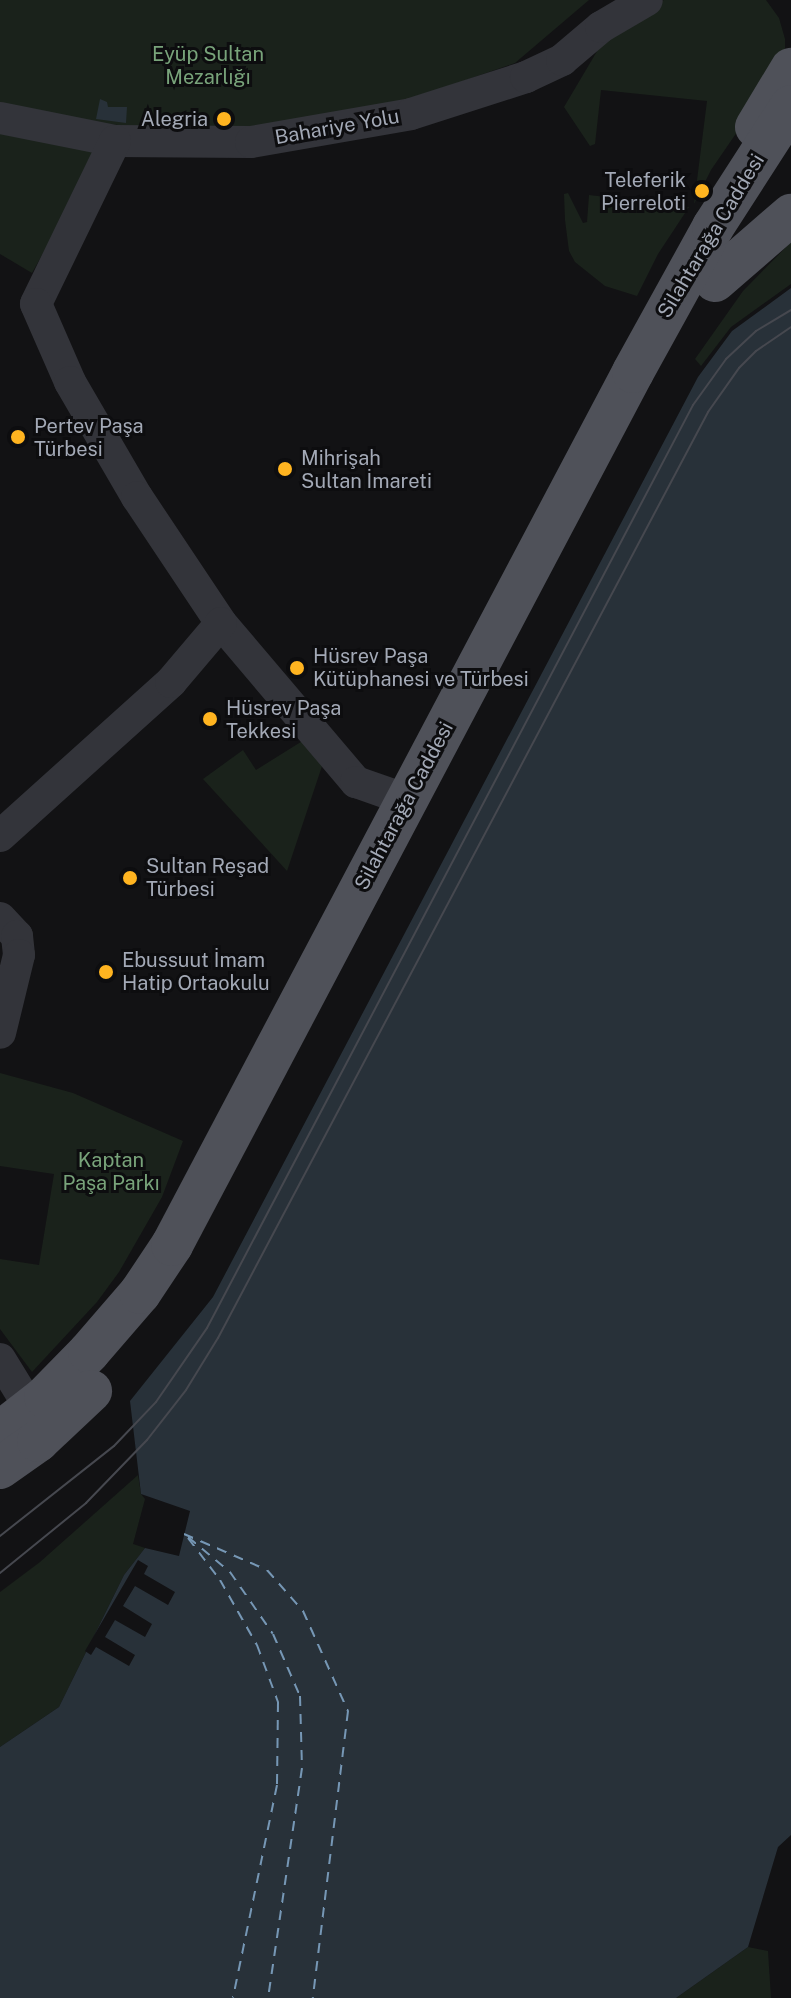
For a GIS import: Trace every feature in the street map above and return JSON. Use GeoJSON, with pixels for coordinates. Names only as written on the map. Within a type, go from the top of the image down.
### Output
{"type":"FeatureCollection","features":[{"type":"Feature","properties":{"kind":"main road"},"geometry":{"type":"LineString","coordinates":[[744,176],[755,129],[791,69]]}},
{"type":"Feature","properties":{"kind":"main road","name":"Silahtarağa Caddesi"},"geometry":{"type":"LineString","coordinates":[[15,1420],[89,1352],[155,1272],[633,372],[744,176],[791,106]]}},
{"type":"Feature","properties":{"kind":"main road","name":"Silahtarağa Caddesi"},"geometry":{"type":"LineString","coordinates":[[0,1468],[38,1441],[114,1368],[182,1281],[715,281],[791,156]]}},
{"type":"Feature","properties":{"kind":"main road"},"geometry":{"type":"LineString","coordinates":[[715,281],[791,215]]}},
{"type":"Feature","properties":{"kind":"street","name":"Bahariye Yolu"},"geometry":{"type":"LineString","coordinates":[[0,118],[115,141],[251,142],[411,114],[526,77],[562,60],[601,27],[647,0]]}},
{"type":"Feature","properties":{"kind":"street"},"geometry":{"type":"LineString","coordinates":[[115,141],[36,304],[77,395],[137,497],[221,623],[356,782],[407,800]]}},
{"type":"Feature","properties":{"kind":"street"},"geometry":{"type":"LineString","coordinates":[[0,836],[171,682],[221,623]]}},
{"type":"Feature","properties":{"kind":"street"},"geometry":{"type":"LineString","coordinates":[[0,918],[17,936],[19,955],[0,1033]]}},
{"type":"Feature","properties":{"kind":"street"},"geometry":{"type":"LineString","coordinates":[[0,1359],[15,1420]]}},
{"type":"Feature","properties":{"kind":"green space","name":"Eyüp Sultan Mezarlığı"},"geometry":{"type":"Polygon","coordinates":[[[0,0],[589,0],[515,63],[388,107],[238,134],[91,123],[0,108],[0,0]]]}},
{"type":"Feature","properties":{"kind":"green space"},"geometry":{"type":"Polygon","coordinates":[[[664,0],[766,0],[779,18],[785,39],[785,54],[779,71],[711,170],[694,204],[707,101],[601,90],[595,144],[590,146],[564,107],[609,31],[664,0]]]}},
{"type":"Feature","properties":{"kind":"green space"},"geometry":{"type":"Polygon","coordinates":[[[0,125],[95,149],[87,174],[32,273],[0,254],[0,125]]]}},
{"type":"Feature","properties":{"kind":"green space"},"geometry":{"type":"Polygon","coordinates":[[[568,193],[583,223],[587,222],[589,195],[689,207],[658,254],[637,296],[605,286],[575,262],[569,251],[565,220],[564,194],[568,193]]]}},
{"type":"Feature","properties":{"kind":"green space"},"geometry":{"type":"Polygon","coordinates":[[[791,242],[791,284],[731,327],[701,366],[695,359],[743,291],[791,242]]]}},
{"type":"Feature","properties":{"kind":"green space"},"geometry":{"type":"Polygon","coordinates":[[[304,740],[322,766],[287,871],[203,779],[243,750],[256,770],[304,740]]]}},
{"type":"Feature","properties":{"kind":"green space","name":"Kaptan Paşa Parkı"},"geometry":{"type":"Polygon","coordinates":[[[0,1073],[73,1093],[183,1141],[162,1197],[119,1272],[97,1302],[32,1372],[0,1329],[0,1259],[39,1265],[54,1174],[0,1166],[0,1073]]]}},
{"type":"Feature","properties":{"kind":"green space"},"geometry":{"type":"Polygon","coordinates":[[[138,1475],[141,1494],[145,1499],[133,1544],[145,1548],[124,1575],[59,1707],[0,1747],[0,1592],[40,1562],[138,1475]]]}},
{"type":"Feature","properties":{"kind":"green space"},"geometry":{"type":"Polygon","coordinates":[[[748,1947],[768,1951],[771,1998],[676,1998],[748,1947]]]}},
{"type":"Feature","properties":{"kind":"shaded area"},"geometry":{"type":"Polygon","coordinates":[[[100,99],[107,102],[108,107],[127,107],[126,123],[96,119],[100,99]]]}},
{"type":"Feature","properties":{"kind":"shaded area"},"geometry":{"type":"Polygon","coordinates":[[[791,288],[791,1835],[778,1847],[748,1947],[676,1998],[0,1998],[0,1747],[59,1707],[124,1575],[145,1548],[179,1556],[190,1511],[141,1494],[130,1401],[213,1297],[698,377],[732,331],[791,288]]]}},
{"type":"Feature","properties":{"kind":"pier"},"geometry":{"type":"Polygon","coordinates":[[[138,1560],[148,1566],[144,1574],[175,1592],[168,1605],[135,1586],[123,1606],[152,1624],[145,1637],[115,1620],[105,1637],[135,1655],[129,1666],[96,1647],[91,1655],[85,1651],[138,1560]]]}},
{"type":"Feature","properties":{"kind":"ferry route"},"geometry":{"type":"LineString","coordinates":[[184,1534],[267,1570],[303,1611],[348,1711],[313,1998]]}},
{"type":"Feature","properties":{"kind":"ferry route"},"geometry":{"type":"LineString","coordinates":[[188,1537],[230,1572],[273,1634],[300,1696],[302,1768],[268,1998]]}},
{"type":"Feature","properties":{"kind":"ferry route"},"geometry":{"type":"LineString","coordinates":[[188,1538],[220,1580],[257,1645],[278,1702],[277,1785],[233,1998]]}},
{"type":"Feature","properties":{"kind":"tram line"},"geometry":{"type":"LineString","coordinates":[[0,1536],[114,1446],[156,1402],[207,1328],[693,405],[726,359],[756,331],[791,310]]}},
{"type":"Feature","properties":{"kind":"tram line"},"geometry":{"type":"LineString","coordinates":[[0,1573],[86,1503],[147,1440],[186,1390],[218,1338],[708,412],[739,368],[756,351],[791,327]]}},
{"type":"Feature","properties":{"kind":"place","name":"Alegria"},"geometry":{"type":"Point","coordinates":[224,119]}},
{"type":"Feature","properties":{"kind":"place","name":"Teleferik Pierreloti"},"geometry":{"type":"Point","coordinates":[702,191]}},
{"type":"Feature","properties":{"kind":"place","name":"Pertev Paşa Türbesi"},"geometry":{"type":"Point","coordinates":[18,437]}},
{"type":"Feature","properties":{"kind":"place","name":"Mihrişah Sultan İmareti"},"geometry":{"type":"Point","coordinates":[285,469]}},
{"type":"Feature","properties":{"kind":"place","name":"Hüsrev Paşa Kütüphanesi ve Türbesi"},"geometry":{"type":"Point","coordinates":[297,668]}},
{"type":"Feature","properties":{"kind":"place","name":"Hüsrev Paşa Tekkesi"},"geometry":{"type":"Point","coordinates":[210,719]}},
{"type":"Feature","properties":{"kind":"place","name":"Sultan Reşad Türbesi"},"geometry":{"type":"Point","coordinates":[130,878]}},
{"type":"Feature","properties":{"kind":"place","name":"Ebussuut İmam Hatip Ortaokulu"},"geometry":{"type":"Point","coordinates":[106,972]}}]}
